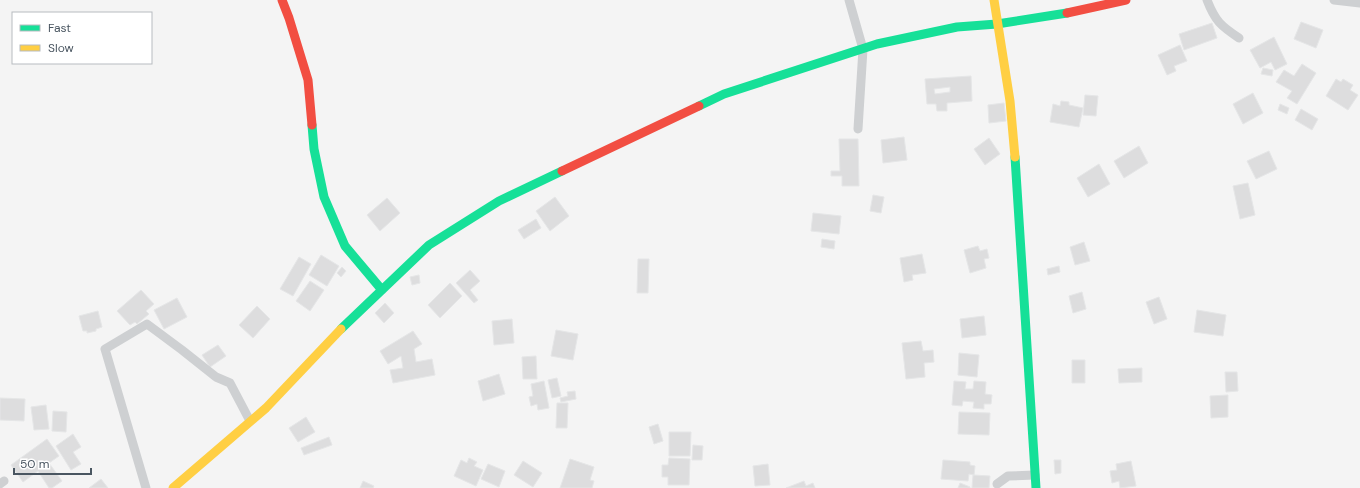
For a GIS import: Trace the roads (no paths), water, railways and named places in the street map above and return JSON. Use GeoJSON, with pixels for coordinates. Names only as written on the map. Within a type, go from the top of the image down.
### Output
{"type":"FeatureCollection","features":[{"type":"Feature","properties":{"kind":"street"},"geometry":{"type":"LineString","coordinates":[[282,0],[308,80],[314,149],[324,197],[345,246],[382,290]]}},
{"type":"Feature","properties":{"kind":"street"},"geometry":{"type":"LineString","coordinates":[[849,0],[863,49],[858,129]]}},
{"type":"Feature","properties":{"kind":"street"},"geometry":{"type":"LineString","coordinates":[[994,0],[1010,101],[1016,168],[1036,488]]}},
{"type":"Feature","properties":{"kind":"street"},"geometry":{"type":"LineString","coordinates":[[173,488],[266,408],[345,325],[428,245],[499,201],[724,94],[877,44],[958,27],[997,24],[1073,12],[1126,0]]}},
{"type":"Feature","properties":{"kind":"street"},"geometry":{"type":"LineString","coordinates":[[1207,0],[1213,15],[1221,26],[1239,38]]}},
{"type":"Feature","properties":{"kind":"street"},"geometry":{"type":"LineString","coordinates":[[1334,0],[1360,3]]}},
{"type":"Feature","properties":{"kind":"street"},"geometry":{"type":"LineString","coordinates":[[146,488],[105,349],[147,324],[216,377],[230,383],[250,421]]}},
{"type":"Feature","properties":{"kind":"street"},"geometry":{"type":"LineString","coordinates":[[997,484],[1008,476],[1035,475]]}}]}
